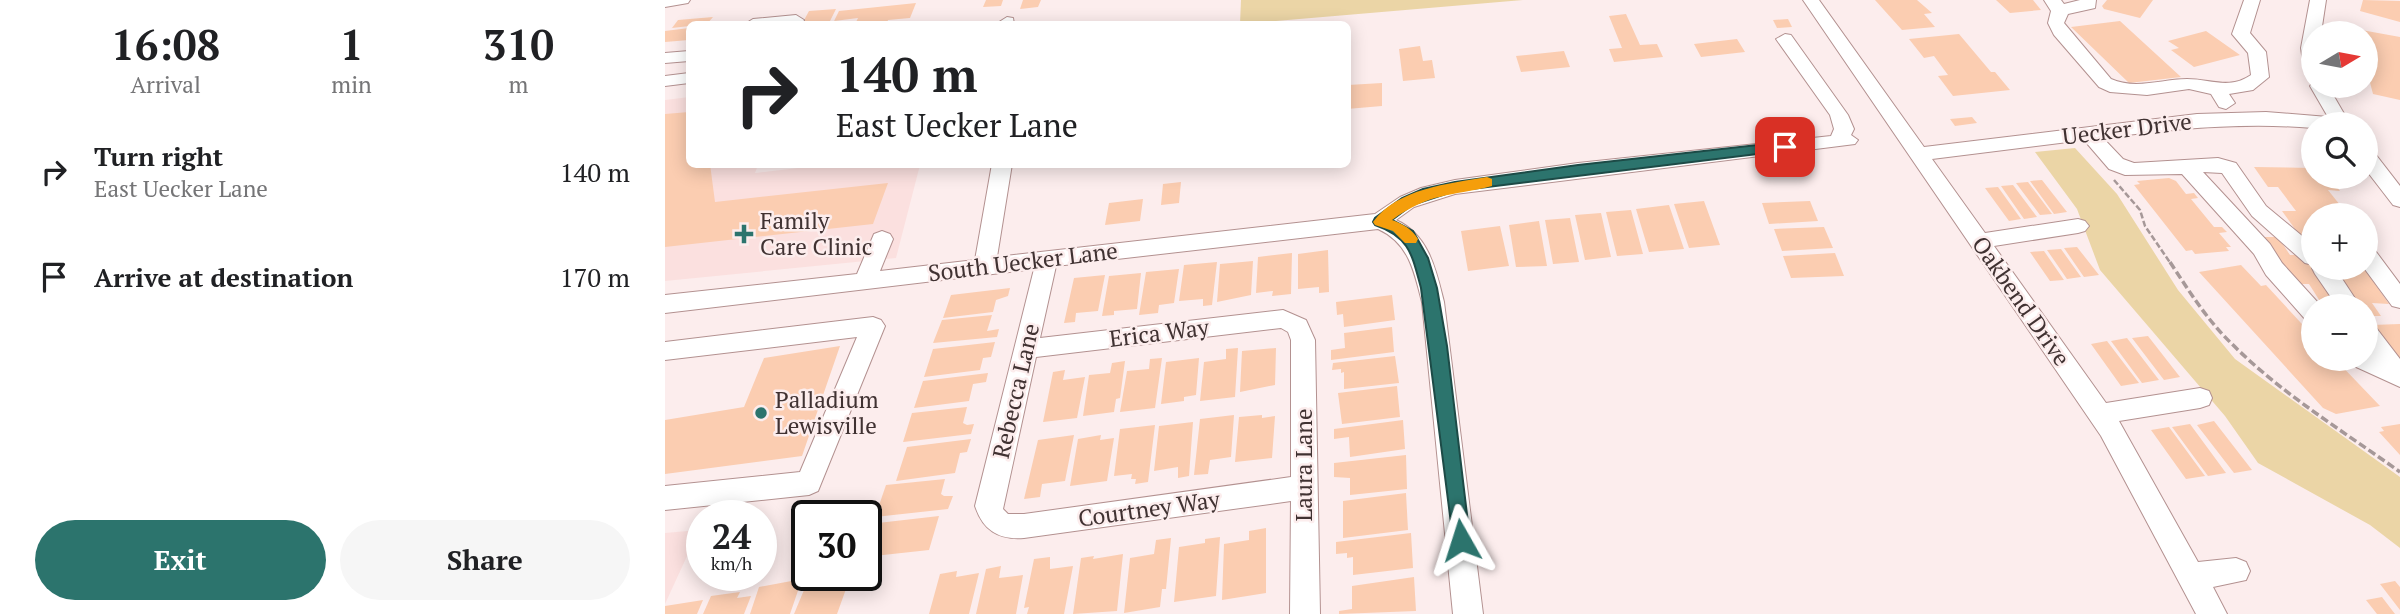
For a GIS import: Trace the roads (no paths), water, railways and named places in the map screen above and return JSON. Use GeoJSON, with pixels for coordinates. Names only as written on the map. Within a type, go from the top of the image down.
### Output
{"type":"FeatureCollection","features":[{"type":"Feature","properties":{"kind":"street"},"geometry":{"type":"LineString","coordinates":[[665,2],[682,0]]}},
{"type":"Feature","properties":{"kind":"street","name":"Oakbend Drive"},"geometry":{"type":"LineString","coordinates":[[1811,0],[2100,414],[2212,614]]}},
{"type":"Feature","properties":{"kind":"street"},"geometry":{"type":"LineString","coordinates":[[2056,5],[2080,9],[2089,5],[2088,0]]}},
{"type":"Feature","properties":{"kind":"street"},"geometry":{"type":"LineString","coordinates":[[2056,5],[2061,17],[2056,23],[2060,32],[2105,83],[2127,89],[2189,84],[2217,90],[2247,86],[2260,77],[2257,52],[2241,34],[2252,0]]}},
{"type":"Feature","properties":{"kind":"street"},"geometry":{"type":"LineString","coordinates":[[2314,21],[2318,0]]}},
{"type":"Feature","properties":{"kind":"street"},"geometry":{"type":"LineString","coordinates":[[785,21],[796,20]]}},
{"type":"Feature","properties":{"kind":"street"},"geometry":{"type":"LineString","coordinates":[[1380,222],[1407,202],[1428,193],[1455,187],[1843,140],[1844,129],[1839,115],[1785,39]]}},
{"type":"Feature","properties":{"kind":"street"},"geometry":{"type":"LineString","coordinates":[[665,58],[686,56]]}},
{"type":"Feature","properties":{"kind":"street"},"geometry":{"type":"LineString","coordinates":[[665,80],[686,78]]}},
{"type":"Feature","properties":{"kind":"street"},"geometry":{"type":"LineString","coordinates":[[2217,90],[2238,119]]}},
{"type":"Feature","properties":{"kind":"street"},"geometry":{"type":"LineString","coordinates":[[665,93],[686,91]]}},
{"type":"Feature","properties":{"kind":"street","name":"Uecker Drive"},"geometry":{"type":"LineString","coordinates":[[1918,154],[2197,120],[2266,118],[2301,121]]}},
{"type":"Feature","properties":{"kind":"street"},"geometry":{"type":"LineString","coordinates":[[2088,133],[2116,164],[2132,170],[2218,165],[2229,168],[2259,211],[2301,243]]}},
{"type":"Feature","properties":{"kind":"street"},"geometry":{"type":"LineString","coordinates":[[985,267],[1001,168]]}},
{"type":"Feature","properties":{"kind":"street"},"geometry":{"type":"LineString","coordinates":[[2187,168],[2262,249],[2274,269],[2301,299]]}},
{"type":"Feature","properties":{"kind":"street"},"geometry":{"type":"LineString","coordinates":[[2378,172],[2400,200]]}},
{"type":"Feature","properties":{"kind":"street"},"geometry":{"type":"LineString","coordinates":[[1380,222],[1398,228],[1408,235],[1420,258],[1433,302],[1468,614]]}},
{"type":"Feature","properties":{"kind":"street","name":"South Uecker Lane"},"geometry":{"type":"LineString","coordinates":[[665,304],[1380,222]]}},
{"type":"Feature","properties":{"kind":"street"},"geometry":{"type":"LineString","coordinates":[[1980,241],[2078,226]]}},
{"type":"Feature","properties":{"kind":"street"},"geometry":{"type":"LineString","coordinates":[[865,280],[882,239]]}},
{"type":"Feature","properties":{"kind":"street","name":"Rebecca Lane"},"geometry":{"type":"LineString","coordinates":[[995,521],[988,506],[1047,260]]}},
{"type":"Feature","properties":{"kind":"street"},"geometry":{"type":"LineString","coordinates":[[2378,271],[2400,300]]}},
{"type":"Feature","properties":{"kind":"street","name":"Erica Way"},"geometry":{"type":"LineString","coordinates":[[1026,349],[1273,320],[1291,322]]}},
{"type":"Feature","properties":{"kind":"street","name":"Laura Lane"},"geometry":{"type":"LineString","coordinates":[[1291,322],[1303,333],[1305,614]]}},
{"type":"Feature","properties":{"kind":"street"},"geometry":{"type":"LineString","coordinates":[[665,351],[873,326],[809,483],[665,498]]}},
{"type":"Feature","properties":{"kind":"street"},"geometry":{"type":"LineString","coordinates":[[2378,347],[2399,376]]}},
{"type":"Feature","properties":{"kind":"street"},"geometry":{"type":"LineString","coordinates":[[2378,366],[2399,376]]}},
{"type":"Feature","properties":{"kind":"street"},"geometry":{"type":"LineString","coordinates":[[2100,414],[2200,398]]}},
{"type":"Feature","properties":{"kind":"street","name":"Courtney Way"},"geometry":{"type":"LineString","coordinates":[[995,521],[1003,526],[1024,526],[1304,487]]}},
{"type":"Feature","properties":{"kind":"street"},"geometry":{"type":"LineString","coordinates":[[2191,576],[2236,571]]}},
{"type":"Feature","properties":{"kind":"place","name":"Family Care Clinic"},"geometry":{"type":"Point","coordinates":[744,234]}},
{"type":"Feature","properties":{"kind":"place","name":"Palladium Lewisville"},"geometry":{"type":"Point","coordinates":[761,413]}}]}
